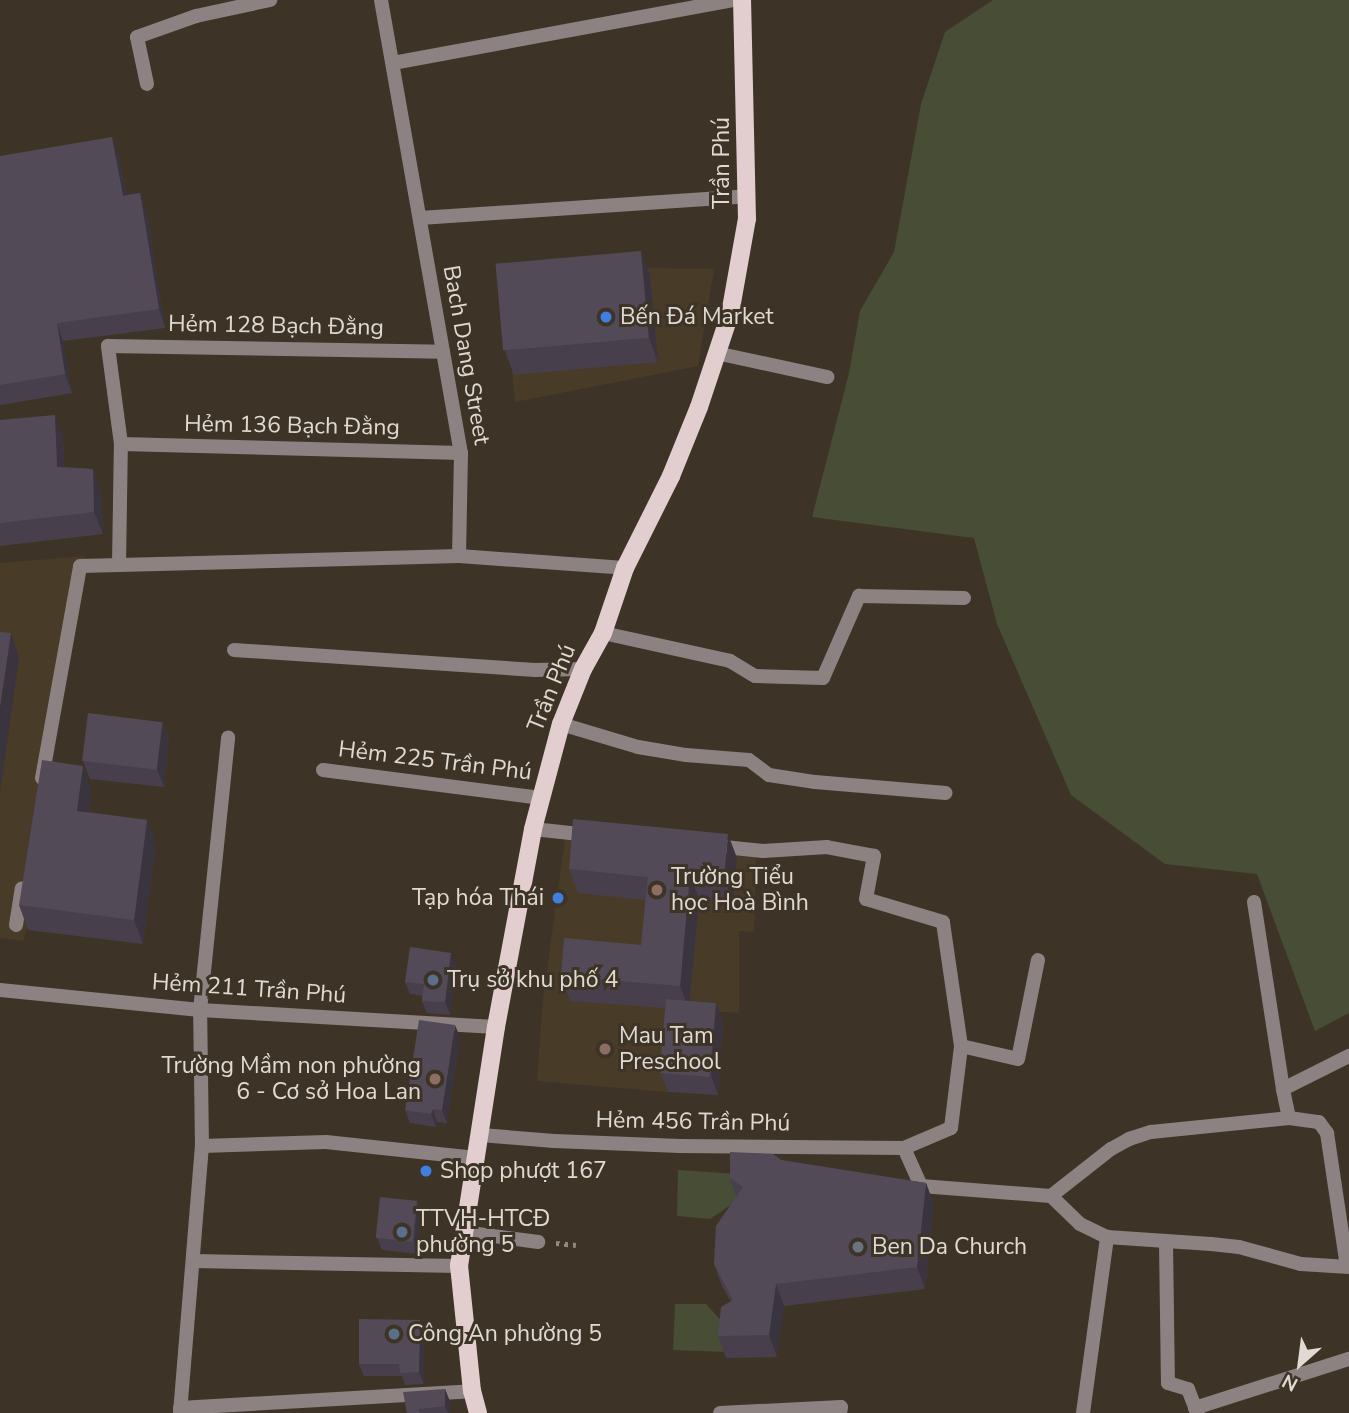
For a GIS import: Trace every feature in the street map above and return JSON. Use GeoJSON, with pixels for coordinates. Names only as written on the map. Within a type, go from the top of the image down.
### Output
{"type":"FeatureCollection","features":[{"type":"Feature","properties":{"kind":"main road","name":"Trần Phú"},"geometry":{"type":"LineString","coordinates":[[478,1413],[472,1391],[459,1266],[496,1027],[533,830],[561,724],[583,670],[603,633],[625,568],[671,475],[699,407],[730,314],[747,219],[742,0]]}},
{"type":"Feature","properties":{"kind":"street"},"geometry":{"type":"LineString","coordinates":[[146,84],[137,37],[196,16],[270,0]]}},
{"type":"Feature","properties":{"kind":"street","name":"Bach Dang Street"},"geometry":{"type":"LineString","coordinates":[[381,0],[461,453],[459,556]]}},
{"type":"Feature","properties":{"kind":"street"},"geometry":{"type":"LineString","coordinates":[[393,63],[734,0]]}},
{"type":"Feature","properties":{"kind":"street"},"geometry":{"type":"LineString","coordinates":[[420,218],[747,196]]}},
{"type":"Feature","properties":{"kind":"street","name":"Hẻm 128 Bạch Đằng"},"geometry":{"type":"LineString","coordinates":[[121,444],[108,346],[443,352]]}},
{"type":"Feature","properties":{"kind":"street"},"geometry":{"type":"LineString","coordinates":[[716,353],[827,377]]}},
{"type":"Feature","properties":{"kind":"street"},"geometry":{"type":"LineString","coordinates":[[118,565],[121,444]]}},
{"type":"Feature","properties":{"kind":"street","name":"Hẻm 136 Bạch Đằng"},"geometry":{"type":"LineString","coordinates":[[121,444],[461,453]]}},
{"type":"Feature","properties":{"kind":"street"},"geometry":{"type":"LineString","coordinates":[[39,792],[80,566],[459,556],[625,568]]}},
{"type":"Feature","properties":{"kind":"street"},"geometry":{"type":"LineString","coordinates":[[603,633],[730,661],[755,676],[823,678],[859,596],[964,598]]}},
{"type":"Feature","properties":{"kind":"street"},"geometry":{"type":"LineString","coordinates":[[234,650],[535,670],[583,670]]}},
{"type":"Feature","properties":{"kind":"street"},"geometry":{"type":"LineString","coordinates":[[561,724],[638,747],[686,755],[749,760],[769,775],[815,782],[946,793]]}},
{"type":"Feature","properties":{"kind":"street"},"geometry":{"type":"LineString","coordinates":[[228,737],[200,1010],[201,1146],[194,1261],[180,1410],[472,1391]]}},
{"type":"Feature","properties":{"kind":"street","name":"Hẻm 225 Trần Phú"},"geometry":{"type":"LineString","coordinates":[[323,770],[541,798]]}},
{"type":"Feature","properties":{"kind":"street"},"geometry":{"type":"LineString","coordinates":[[533,830],[600,836]]}},
{"type":"Feature","properties":{"kind":"street"},"geometry":{"type":"LineString","coordinates":[[695,845],[762,851],[827,847],[874,856],[866,900],[943,922],[961,1046],[951,1128],[904,1148],[921,1186],[1051,1196],[1080,1224],[1107,1237],[1240,1247],[1301,1264],[1348,1267],[1327,1133],[1319,1122],[1289,1118],[1151,1132],[1111,1149],[1051,1196]]}},
{"type":"Feature","properties":{"kind":"street"},"geometry":{"type":"LineString","coordinates":[[16,925],[25,871]]}},
{"type":"Feature","properties":{"kind":"street"},"geometry":{"type":"LineString","coordinates":[[1254,902],[1289,1118]]}},
{"type":"Feature","properties":{"kind":"street"},"geometry":{"type":"LineString","coordinates":[[961,1046],[1018,1059],[1038,960]]}},
{"type":"Feature","properties":{"kind":"street","name":"Hẻm 211 Trần Phú"},"geometry":{"type":"LineString","coordinates":[[0,990],[200,1010],[496,1027]]}},
{"type":"Feature","properties":{"kind":"street"},"geometry":{"type":"LineString","coordinates":[[1283,1088],[1349,1056]]}},
{"type":"Feature","properties":{"kind":"street","name":"Hẻm 456 Trần Phú"},"geometry":{"type":"LineString","coordinates":[[481,1135],[666,1145],[904,1148]]}},
{"type":"Feature","properties":{"kind":"street"},"geometry":{"type":"LineString","coordinates":[[201,1146],[326,1142],[476,1158]]}},
{"type":"Feature","properties":{"kind":"street"},"geometry":{"type":"LineString","coordinates":[[463,1232],[538,1242]]}},
{"type":"Feature","properties":{"kind":"street"},"geometry":{"type":"LineString","coordinates":[[1083,1413],[1107,1237]]}},
{"type":"Feature","properties":{"kind":"street"},"geometry":{"type":"LineString","coordinates":[[1166,1243],[1168,1383],[1188,1389],[1196,1411],[1349,1359]]}},
{"type":"Feature","properties":{"kind":"street"},"geometry":{"type":"LineString","coordinates":[[194,1261],[459,1266]]}},
{"type":"Feature","properties":{"kind":"street"},"geometry":{"type":"LineString","coordinates":[[720,1413],[840,1410]]}},
{"type":"Feature","properties":{"kind":"shaded area","name":"Bến Đá Market"},"geometry":{"type":"Polygon","coordinates":[[[501,266],[714,269],[698,366],[515,402],[501,266]]]}},
{"type":"Feature","properties":{"kind":"shaded area"},"geometry":{"type":"Polygon","coordinates":[[[85,556],[24,941],[0,938],[0,563],[85,556]]]}},
{"type":"Feature","properties":{"kind":"shaded area","name":"Trường Tiểu học Hoà Bình"},"geometry":{"type":"Polygon","coordinates":[[[566,832],[756,849],[754,932],[739,931],[739,1013],[674,1009],[667,1092],[537,1081],[543,998],[566,832]]]}},
{"type":"Feature","properties":{"kind":"green space"},"geometry":{"type":"Polygon","coordinates":[[[993,0],[1349,0],[1349,1013],[1315,1031],[1257,874],[1165,864],[1071,795],[997,624],[974,538],[812,517],[849,373],[860,311],[894,252],[921,104],[945,32],[993,0]]]}},
{"type":"Feature","properties":{"kind":"green space"},"geometry":{"type":"Polygon","coordinates":[[[678,1170],[738,1174],[738,1200],[710,1219],[677,1216],[678,1170]]]}},
{"type":"Feature","properties":{"kind":"green space"},"geometry":{"type":"Polygon","coordinates":[[[675,1304],[706,1304],[729,1329],[727,1352],[673,1350],[675,1304]]]}},
{"type":"Feature","properties":{"kind":"building"},"geometry":{"type":"Polygon","coordinates":[[[112,137],[123,196],[140,193],[159,309],[57,323],[65,374],[0,385],[0,156],[112,137]]]}},
{"type":"Feature","properties":{"kind":"building"},"geometry":{"type":"Polygon","coordinates":[[[641,251],[649,338],[503,350],[496,264],[641,251]]]}},
{"type":"Feature","properties":{"kind":"building"},"geometry":{"type":"Polygon","coordinates":[[[55,415],[57,467],[93,469],[94,512],[0,523],[0,420],[55,415]]]}},
{"type":"Feature","properties":{"kind":"building"},"geometry":{"type":"Polygon","coordinates":[[[0,632],[11,633],[0,707],[0,632]]]}},
{"type":"Feature","properties":{"kind":"building"},"geometry":{"type":"Polygon","coordinates":[[[88,713],[162,722],[157,770],[82,761],[88,713]]]}},
{"type":"Feature","properties":{"kind":"building"},"geometry":{"type":"Polygon","coordinates":[[[42,760],[83,766],[77,811],[147,820],[134,920],[19,905],[42,760]]]}},
{"type":"Feature","properties":{"kind":"building"},"geometry":{"type":"Polygon","coordinates":[[[573,819],[728,834],[724,878],[690,875],[680,986],[561,976],[564,938],[641,945],[648,877],[569,869],[573,819]]]}},
{"type":"Feature","properties":{"kind":"building"},"geometry":{"type":"Polygon","coordinates":[[[410,947],[451,953],[445,1002],[422,1001],[424,984],[405,982],[410,947]]]}},
{"type":"Feature","properties":{"kind":"building"},"geometry":{"type":"Polygon","coordinates":[[[666,999],[716,1003],[709,1077],[660,1073],[666,999]]]}},
{"type":"Feature","properties":{"kind":"building","name":"Trường Mầm non phường 6 - Cơ sở Hoa Lan"},"geometry":{"type":"Polygon","coordinates":[[[419,1020],[455,1025],[442,1110],[433,1109],[431,1114],[405,1110],[419,1020]]]}},
{"type":"Feature","properties":{"kind":"building"},"geometry":{"type":"Polygon","coordinates":[[[730,1152],[773,1154],[781,1160],[926,1183],[917,1267],[776,1284],[769,1335],[718,1336],[721,1307],[733,1300],[714,1264],[716,1226],[743,1187],[730,1178],[730,1152]]]}},
{"type":"Feature","properties":{"kind":"building"},"geometry":{"type":"Polygon","coordinates":[[[380,1197],[417,1201],[413,1242],[376,1238],[380,1197]]]}},
{"type":"Feature","properties":{"kind":"building"},"geometry":{"type":"Polygon","coordinates":[[[359,1319],[420,1320],[419,1372],[400,1373],[399,1364],[359,1364],[359,1319]]]}},
{"type":"Feature","properties":{"kind":"building"},"geometry":{"type":"Polygon","coordinates":[[[445,1389],[445,1406],[419,1409],[419,1413],[407,1413],[403,1392],[445,1389]]]}},
{"type":"Feature","properties":{"kind":"place","name":"Bến Đá Market"},"geometry":{"type":"Point","coordinates":[606,317]}},
{"type":"Feature","properties":{"kind":"place","name":"Trường Tiểu học Hoà Bình"},"geometry":{"type":"Point","coordinates":[657,890]}},
{"type":"Feature","properties":{"kind":"place","name":"Tạp hóa Thái"},"geometry":{"type":"Point","coordinates":[558,898]}},
{"type":"Feature","properties":{"kind":"place","name":"Trụ sở khu phố 4"},"geometry":{"type":"Point","coordinates":[433,980]}},
{"type":"Feature","properties":{"kind":"place","name":"Mau Tam Preschool"},"geometry":{"type":"Point","coordinates":[605,1049]}},
{"type":"Feature","properties":{"kind":"place","name":"Trường Mầm non phường 6 - Cơ sở Hoa Lan"},"geometry":{"type":"Point","coordinates":[435,1079]}},
{"type":"Feature","properties":{"kind":"place","name":"Shop phượt 167"},"geometry":{"type":"Point","coordinates":[426,1171]}},
{"type":"Feature","properties":{"kind":"place","name":"TTVH-HTCĐ phường 5"},"geometry":{"type":"Point","coordinates":[402,1232]}},
{"type":"Feature","properties":{"kind":"place","name":"Ben Da Church"},"geometry":{"type":"Point","coordinates":[858,1247]}},
{"type":"Feature","properties":{"kind":"place","name":"Công An phường 5"},"geometry":{"type":"Point","coordinates":[394,1334]}}]}
